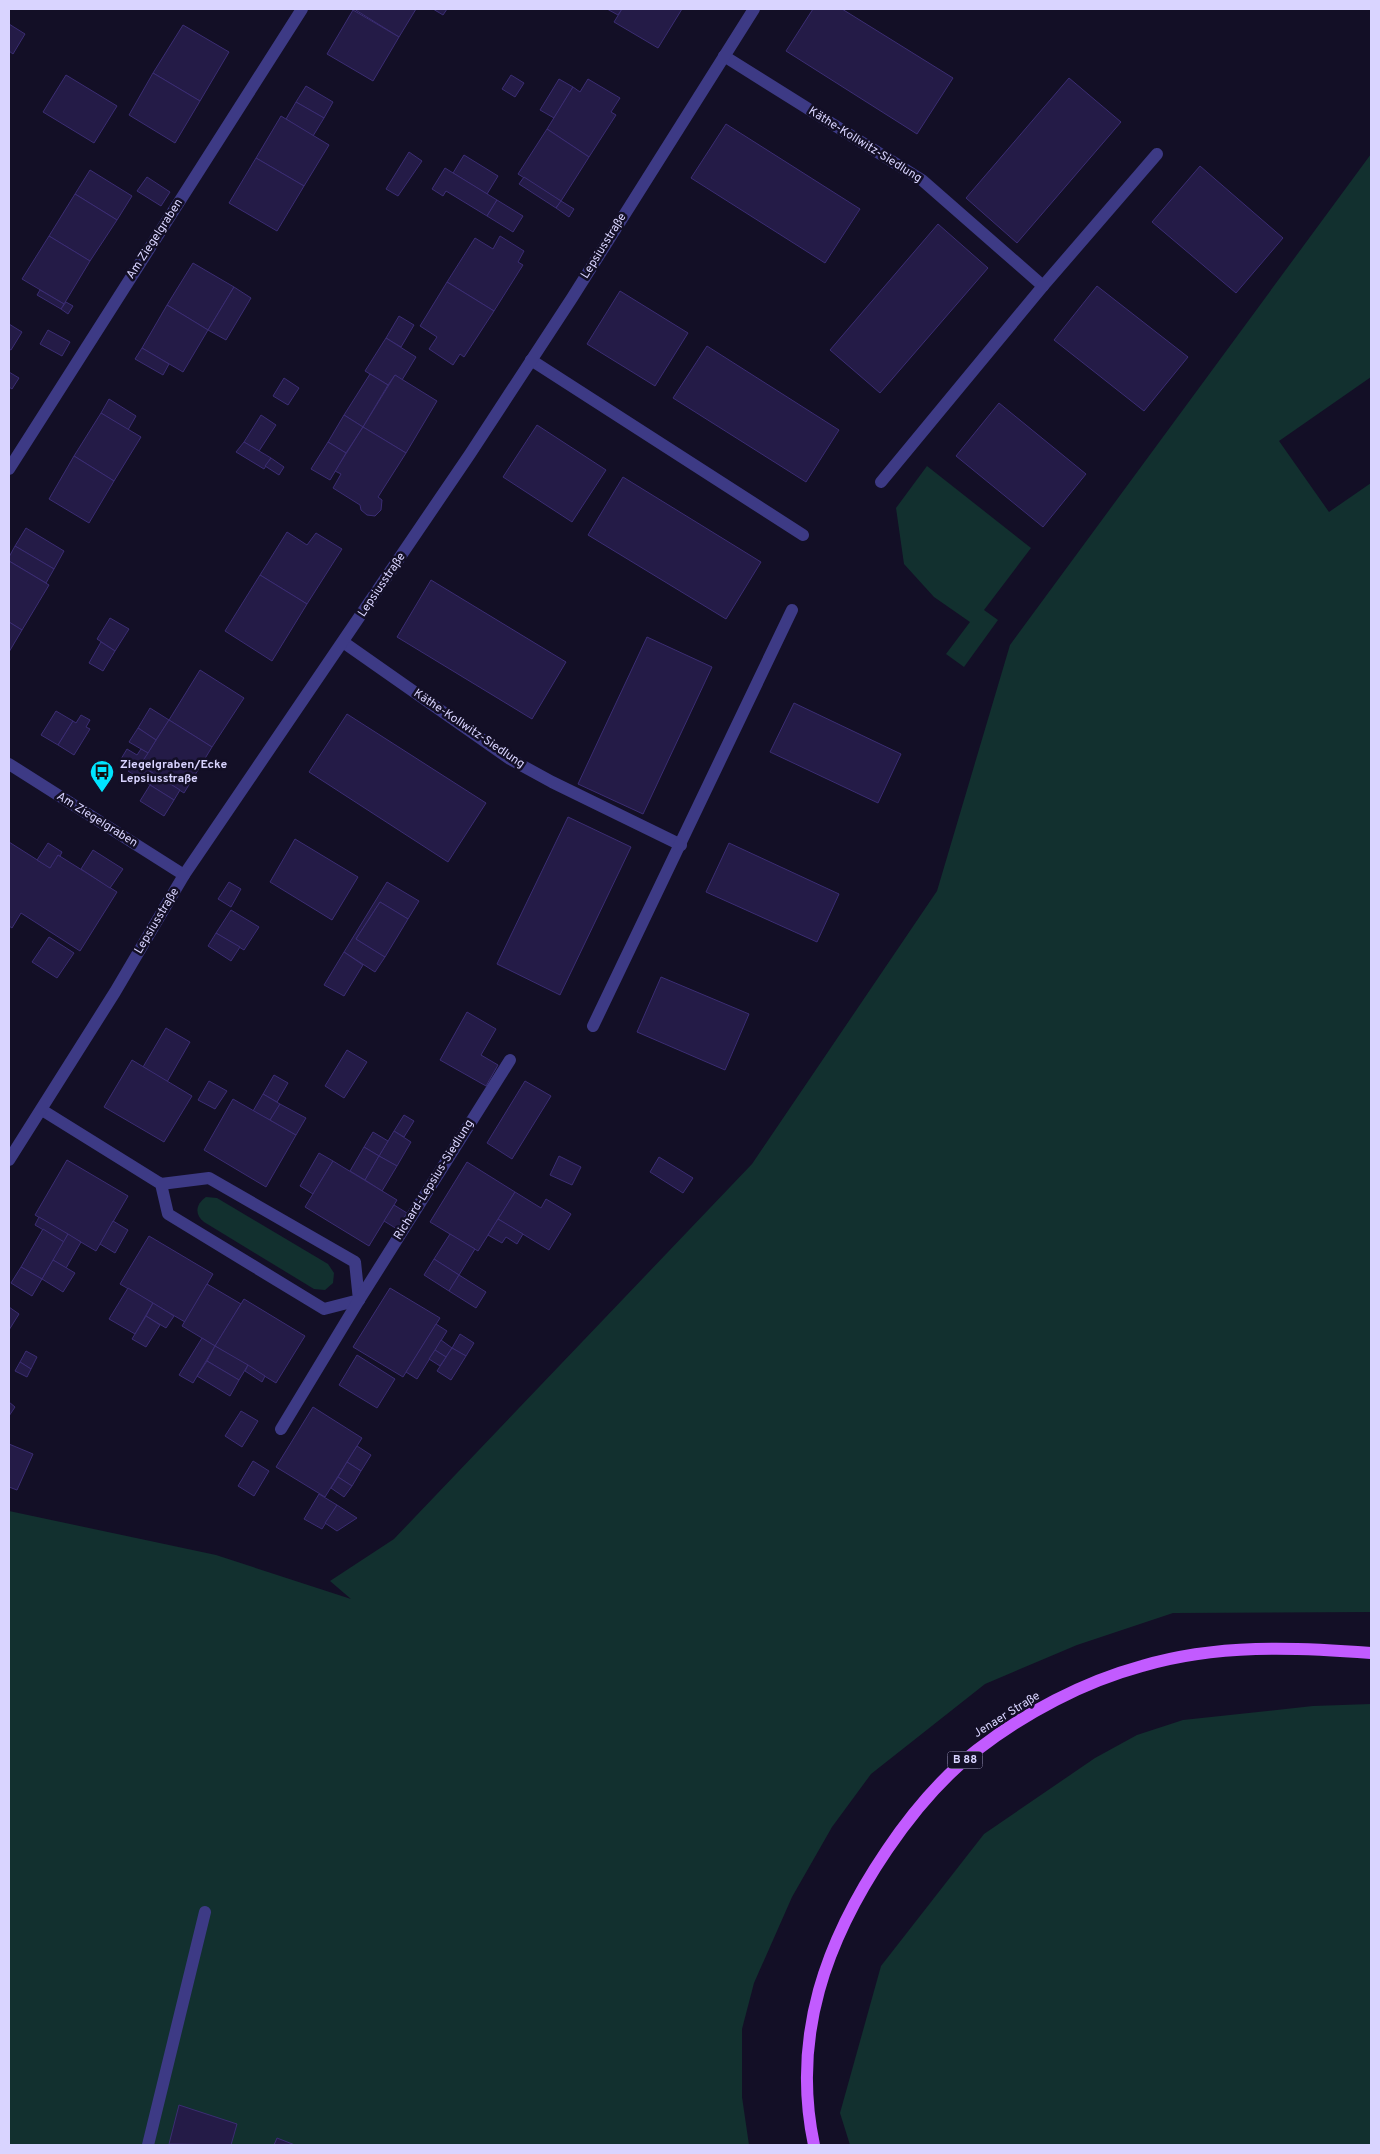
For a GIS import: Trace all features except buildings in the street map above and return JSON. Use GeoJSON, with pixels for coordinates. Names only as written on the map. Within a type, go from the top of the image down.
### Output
{"type":"FeatureCollection","features":[{"type":"Feature","properties":{"kind":"main road","name":"Jenaer Straße"},"geometry":{"type":"LineString","coordinates":[[814,2145],[808,2104],[807,2068],[813,2017],[826,1963],[846,1918],[870,1875],[920,1806],[976,1751],[1010,1727],[1047,1705],[1093,1683],[1141,1666],[1176,1657],[1243,1650],[1291,1649],[1371,1653]]}},
{"type":"Feature","properties":{"kind":"street","name":"Am Ziegelgraben"},"geometry":{"type":"LineString","coordinates":[[9,469],[302,9]]}},
{"type":"Feature","properties":{"kind":"street","name":"Lepsiusstraße"},"geometry":{"type":"LineString","coordinates":[[9,1160],[42,1110],[184,875],[343,642],[531,360],[754,9]]}},
{"type":"Feature","properties":{"kind":"street","name":"Käthe-Kollwitz-Siedlung"},"geometry":{"type":"LineString","coordinates":[[724,56],[922,180],[1043,286]]}},
{"type":"Feature","properties":{"kind":"street"},"geometry":{"type":"LineString","coordinates":[[881,482],[1043,286],[1157,154]]}},
{"type":"Feature","properties":{"kind":"street"},"geometry":{"type":"LineString","coordinates":[[531,360],[803,535]]}},
{"type":"Feature","properties":{"kind":"street"},"geometry":{"type":"LineString","coordinates":[[594,1026],[792,610]]}},
{"type":"Feature","properties":{"kind":"street","name":"Käthe-Kollwitz-Siedlung"},"geometry":{"type":"LineString","coordinates":[[343,642],[510,759],[681,846]]}},
{"type":"Feature","properties":{"kind":"street","name":"Am Ziegelgraben"},"geometry":{"type":"LineString","coordinates":[[9,764],[184,875]]}},
{"type":"Feature","properties":{"kind":"street","name":"Richard-Lepsius-Siedlung"},"geometry":{"type":"LineString","coordinates":[[281,1429],[359,1300],[510,1060]]}},
{"type":"Feature","properties":{"kind":"street"},"geometry":{"type":"LineString","coordinates":[[42,1110],[161,1184],[210,1178],[355,1262],[359,1300],[324,1309],[168,1214],[161,1184]]}},
{"type":"Feature","properties":{"kind":"street"},"geometry":{"type":"LineString","coordinates":[[148,2145],[204,1912]]}},
{"type":"Feature","properties":{"kind":"green space"},"geometry":{"type":"Polygon","coordinates":[[[1371,154],[1371,377],[1279,441],[1329,512],[1371,483],[1371,1612],[1173,1613],[1077,1645],[985,1684],[871,1774],[832,1827],[792,1897],[754,1983],[742,2029],[742,2097],[749,2145],[9,2145],[9,1511],[216,1555],[351,1599],[330,1581],[394,1539],[752,1164],[937,891],[1010,645],[1371,154]]]}},
{"type":"Feature","properties":{"kind":"green space"},"geometry":{"type":"Polygon","coordinates":[[[927,466],[1031,548],[984,610],[998,620],[964,667],[946,654],[970,622],[934,597],[904,564],[896,508],[927,466]]]}},
{"type":"Feature","properties":{"kind":"green space"},"geometry":{"type":"Polygon","coordinates":[[[206,1197],[217,1198],[328,1264],[334,1273],[333,1283],[325,1290],[314,1289],[204,1222],[199,1216],[198,1206],[206,1197]]]}},
{"type":"Feature","properties":{"kind":"green space"},"geometry":{"type":"Polygon","coordinates":[[[1371,1704],[1371,2145],[850,2145],[840,2113],[881,1966],[984,1834],[1095,1758],[1137,1735],[1183,1720],[1313,1706],[1371,1704]]]}},
{"type":"Feature","properties":{"kind":"place","name":"Ziegelgraben/Ecke Lepsiusstraße"},"geometry":{"type":"Point","coordinates":[102,793]}}]}
